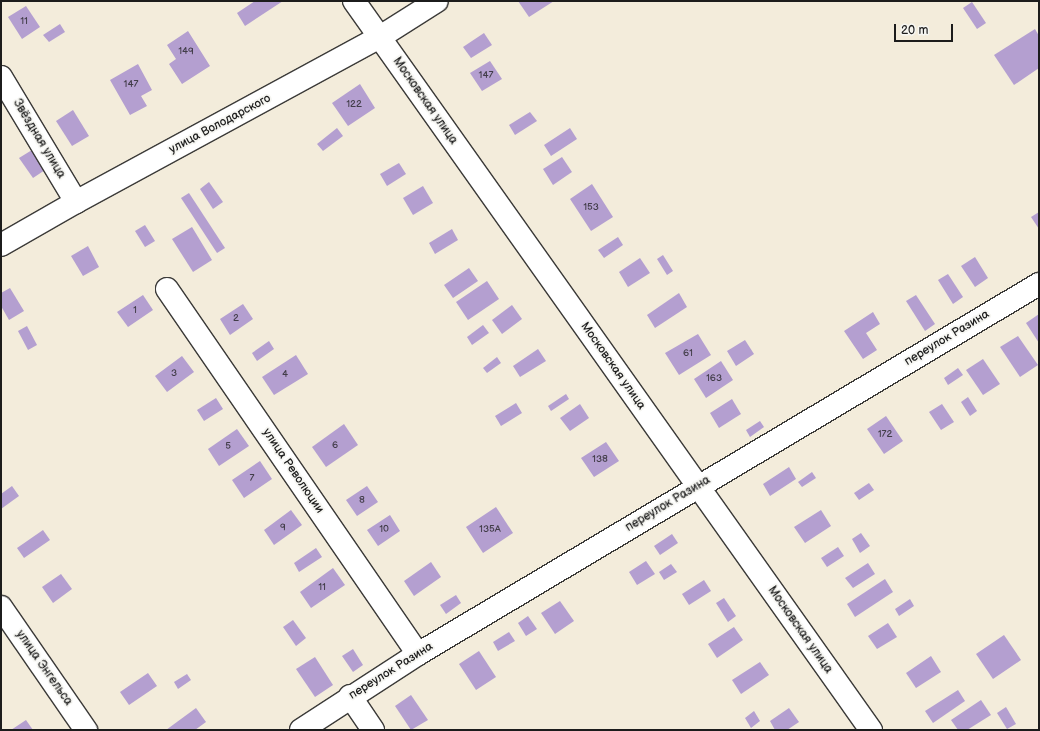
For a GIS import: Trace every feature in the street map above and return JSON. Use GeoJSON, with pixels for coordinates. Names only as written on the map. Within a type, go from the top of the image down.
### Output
{"type":"FeatureCollection","features":[{"type":"Feature","properties":{"kind":"street","name":"Московская улица"},"geometry":{"type":"LineString","coordinates":[[354,1],[871,730]]}},
{"type":"Feature","properties":{"kind":"street","name":"улица Володарского"},"geometry":{"type":"LineString","coordinates":[[1,245],[76,202],[380,37],[437,1]]}},
{"type":"Feature","properties":{"kind":"street","name":"Звёздная улица"},"geometry":{"type":"LineString","coordinates":[[1,77],[76,202]]}},
{"type":"Feature","properties":{"kind":"street","name":"переулок Разина"},"geometry":{"type":"LineString","coordinates":[[301,730],[350,696],[418,654],[1039,284]]}},
{"type":"Feature","properties":{"kind":"street","name":"улица Революции"},"geometry":{"type":"LineString","coordinates":[[167,289],[418,654]]}},
{"type":"Feature","properties":{"kind":"street","name":"улица Энгельса"},"geometry":{"type":"LineString","coordinates":[[1,607],[86,730]]}},
{"type":"Feature","properties":{"kind":"street"},"geometry":{"type":"LineString","coordinates":[[350,696],[373,730]]}},
{"type":"Feature","properties":{"kind":"building"},"geometry":{"type":"Polygon","coordinates":[[[255,1],[283,1],[245,26],[237,13],[255,1]]]}},
{"type":"Feature","properties":{"kind":"building"},"geometry":{"type":"Polygon","coordinates":[[[518,1],[554,1],[529,17],[518,1]]]}},
{"type":"Feature","properties":{"kind":"building"},"geometry":{"type":"Polygon","coordinates":[[[972,2],[986,23],[977,29],[963,8],[972,2]]]}},
{"type":"Feature","properties":{"kind":"building"},"geometry":{"type":"Polygon","coordinates":[[[26,6],[40,27],[22,39],[8,17],[26,6]]]}},
{"type":"Feature","properties":{"kind":"building"},"geometry":{"type":"Polygon","coordinates":[[[60,24],[65,32],[49,42],[43,35],[60,24]]]}},
{"type":"Feature","properties":{"kind":"building"},"geometry":{"type":"Polygon","coordinates":[[[1035,29],[1039,36],[1039,68],[1014,85],[994,55],[1035,29]]]}},
{"type":"Feature","properties":{"kind":"building"},"geometry":{"type":"Polygon","coordinates":[[[188,31],[210,66],[182,84],[169,64],[176,59],[167,45],[188,31]]]}},
{"type":"Feature","properties":{"kind":"building"},"geometry":{"type":"Polygon","coordinates":[[[484,33],[492,45],[471,58],[463,47],[484,33]]]}},
{"type":"Feature","properties":{"kind":"building"},"geometry":{"type":"Polygon","coordinates":[[[490,61],[502,79],[482,91],[470,73],[490,61]]]}},
{"type":"Feature","properties":{"kind":"building"},"geometry":{"type":"Polygon","coordinates":[[[138,64],[152,90],[141,96],[147,106],[130,115],[110,80],[138,64]]]}},
{"type":"Feature","properties":{"kind":"building"},"geometry":{"type":"Polygon","coordinates":[[[360,84],[375,108],[348,126],[332,103],[360,84]]]}},
{"type":"Feature","properties":{"kind":"building"},"geometry":{"type":"Polygon","coordinates":[[[73,110],[89,136],[72,146],[56,121],[73,110]]]}},
{"type":"Feature","properties":{"kind":"building"},"geometry":{"type":"Polygon","coordinates":[[[530,112],[537,121],[515,135],[509,125],[530,112]]]}},
{"type":"Feature","properties":{"kind":"building"},"geometry":{"type":"Polygon","coordinates":[[[337,128],[343,136],[323,151],[317,144],[337,128]]]}},
{"type":"Feature","properties":{"kind":"building"},"geometry":{"type":"Polygon","coordinates":[[[570,128],[577,139],[551,156],[544,145],[570,128]]]}},
{"type":"Feature","properties":{"kind":"building"},"geometry":{"type":"Polygon","coordinates":[[[32,150],[45,170],[33,178],[19,158],[32,150]]]}},
{"type":"Feature","properties":{"kind":"building"},"geometry":{"type":"Polygon","coordinates":[[[562,157],[572,172],[553,185],[543,169],[562,157]]]}},
{"type":"Feature","properties":{"kind":"building"},"geometry":{"type":"Polygon","coordinates":[[[399,163],[406,174],[387,186],[380,174],[399,163]]]}},
{"type":"Feature","properties":{"kind":"building"},"geometry":{"type":"Polygon","coordinates":[[[209,182],[223,202],[213,209],[200,189],[209,182]]]}},
{"type":"Feature","properties":{"kind":"building"},"geometry":{"type":"Polygon","coordinates":[[[592,184],[613,217],[591,231],[570,199],[592,184]]]}},
{"type":"Feature","properties":{"kind":"building"},"geometry":{"type":"Polygon","coordinates":[[[423,186],[433,203],[413,215],[403,198],[423,186]]]}},
{"type":"Feature","properties":{"kind":"building"},"geometry":{"type":"Polygon","coordinates":[[[189,193],[225,248],[217,253],[181,198],[189,193]]]}},
{"type":"Feature","properties":{"kind":"building"},"geometry":{"type":"Polygon","coordinates":[[[1039,212],[1039,229],[1031,217],[1039,212]]]}},
{"type":"Feature","properties":{"kind":"building"},"geometry":{"type":"Polygon","coordinates":[[[145,225],[155,241],[145,247],[135,231],[145,225]]]}},
{"type":"Feature","properties":{"kind":"building"},"geometry":{"type":"Polygon","coordinates":[[[192,227],[212,260],[193,272],[172,239],[192,227]]]}},
{"type":"Feature","properties":{"kind":"building"},"geometry":{"type":"Polygon","coordinates":[[[452,229],[458,240],[435,254],[429,243],[452,229]]]}},
{"type":"Feature","properties":{"kind":"building"},"geometry":{"type":"Polygon","coordinates":[[[618,237],[623,245],[604,258],[598,250],[618,237]]]}},
{"type":"Feature","properties":{"kind":"building"},"geometry":{"type":"Polygon","coordinates":[[[88,246],[99,267],[83,276],[71,256],[88,246]]]}},
{"type":"Feature","properties":{"kind":"building"},"geometry":{"type":"Polygon","coordinates":[[[663,255],[673,271],[667,275],[657,259],[663,255]]]}},
{"type":"Feature","properties":{"kind":"building"},"geometry":{"type":"Polygon","coordinates":[[[975,257],[988,278],[975,287],[961,266],[975,257]]]}},
{"type":"Feature","properties":{"kind":"building"},"geometry":{"type":"Polygon","coordinates":[[[640,258],[650,273],[628,287],[619,272],[640,258]]]}},
{"type":"Feature","properties":{"kind":"building"},"geometry":{"type":"Polygon","coordinates":[[[469,268],[478,281],[453,298],[444,285],[469,268]]]}},
{"type":"Feature","properties":{"kind":"building"},"geometry":{"type":"Polygon","coordinates":[[[948,274],[963,297],[953,304],[938,280],[948,274]]]}},
{"type":"Feature","properties":{"kind":"building"},"geometry":{"type":"Polygon","coordinates":[[[487,281],[499,299],[468,320],[456,302],[487,281]]]}},
{"type":"Feature","properties":{"kind":"building"},"geometry":{"type":"Polygon","coordinates":[[[10,288],[24,311],[9,320],[1,306],[1,293],[10,288]]]}},
{"type":"Feature","properties":{"kind":"building"},"geometry":{"type":"Polygon","coordinates":[[[679,293],[687,307],[655,328],[647,315],[679,293]]]}},
{"type":"Feature","properties":{"kind":"building"},"geometry":{"type":"Polygon","coordinates":[[[143,295],[153,310],[128,327],[117,312],[143,295]]]}},
{"type":"Feature","properties":{"kind":"building"},"geometry":{"type":"Polygon","coordinates":[[[916,295],[935,324],[925,331],[906,301],[916,295]]]}},
{"type":"Feature","properties":{"kind":"building"},"geometry":{"type":"Polygon","coordinates":[[[243,304],[253,319],[230,335],[220,319],[243,304]]]}},
{"type":"Feature","properties":{"kind":"building"},"geometry":{"type":"Polygon","coordinates":[[[512,305],[522,319],[502,334],[492,320],[512,305]]]}},
{"type":"Feature","properties":{"kind":"building"},"geometry":{"type":"Polygon","coordinates":[[[873,312],[880,324],[866,333],[877,350],[863,359],[844,331],[873,312]]]}},
{"type":"Feature","properties":{"kind":"building"},"geometry":{"type":"Polygon","coordinates":[[[1039,314],[1039,343],[1026,323],[1039,314]]]}},
{"type":"Feature","properties":{"kind":"building"},"geometry":{"type":"Polygon","coordinates":[[[483,325],[489,333],[472,345],[467,337],[483,325]]]}},
{"type":"Feature","properties":{"kind":"building"},"geometry":{"type":"Polygon","coordinates":[[[27,326],[37,345],[28,350],[18,331],[27,326]]]}},
{"type":"Feature","properties":{"kind":"building"},"geometry":{"type":"Polygon","coordinates":[[[698,334],[711,355],[679,375],[665,353],[698,334]]]}},
{"type":"Feature","properties":{"kind":"building"},"geometry":{"type":"Polygon","coordinates":[[[1018,336],[1038,365],[1020,377],[1000,347],[1018,336]]]}},
{"type":"Feature","properties":{"kind":"building"},"geometry":{"type":"Polygon","coordinates":[[[745,340],[754,354],[736,366],[727,351],[745,340]]]}},
{"type":"Feature","properties":{"kind":"building"},"geometry":{"type":"Polygon","coordinates":[[[269,341],[274,349],[257,361],[252,353],[269,341]]]}},
{"type":"Feature","properties":{"kind":"building"},"geometry":{"type":"Polygon","coordinates":[[[538,349],[546,361],[520,377],[513,366],[538,349]]]}},
{"type":"Feature","properties":{"kind":"building"},"geometry":{"type":"Polygon","coordinates":[[[296,355],[308,374],[274,395],[262,377],[296,355]]]}},
{"type":"Feature","properties":{"kind":"building"},"geometry":{"type":"Polygon","coordinates":[[[182,356],[194,372],[167,392],[155,376],[182,356]]]}},
{"type":"Feature","properties":{"kind":"building"},"geometry":{"type":"Polygon","coordinates":[[[497,357],[501,363],[487,373],[483,368],[497,357]]]}},
{"type":"Feature","properties":{"kind":"building"},"geometry":{"type":"Polygon","coordinates":[[[983,359],[1000,384],[983,395],[966,370],[983,359]]]}},
{"type":"Feature","properties":{"kind":"building"},"geometry":{"type":"Polygon","coordinates":[[[721,361],[733,380],[706,398],[694,379],[721,361]]]}},
{"type":"Feature","properties":{"kind":"building"},"geometry":{"type":"Polygon","coordinates":[[[958,368],[963,375],[948,385],[944,378],[958,368]]]}},
{"type":"Feature","properties":{"kind":"building"},"geometry":{"type":"Polygon","coordinates":[[[566,394],[569,399],[551,411],[548,406],[566,394]]]}},
{"type":"Feature","properties":{"kind":"building"},"geometry":{"type":"Polygon","coordinates":[[[968,397],[977,411],[970,416],[961,402],[968,397]]]}},
{"type":"Feature","properties":{"kind":"building"},"geometry":{"type":"Polygon","coordinates":[[[216,398],[223,409],[204,421],[197,410],[216,398]]]}},
{"type":"Feature","properties":{"kind":"building"},"geometry":{"type":"Polygon","coordinates":[[[732,399],[741,414],[719,428],[710,413],[732,399]]]}},
{"type":"Feature","properties":{"kind":"building"},"geometry":{"type":"Polygon","coordinates":[[[516,403],[522,413],[501,426],[495,416],[516,403]]]}},
{"type":"Feature","properties":{"kind":"building"},"geometry":{"type":"Polygon","coordinates":[[[580,404],[589,418],[570,431],[560,418],[580,404]]]}},
{"type":"Feature","properties":{"kind":"building"},"geometry":{"type":"Polygon","coordinates":[[[942,404],[954,422],[941,430],[929,412],[942,404]]]}},
{"type":"Feature","properties":{"kind":"building"},"geometry":{"type":"Polygon","coordinates":[[[886,416],[903,441],[884,454],[867,429],[886,416]]]}},
{"type":"Feature","properties":{"kind":"building"},"geometry":{"type":"Polygon","coordinates":[[[760,421],[764,427],[750,437],[746,430],[760,421]]]}},
{"type":"Feature","properties":{"kind":"building"},"geometry":{"type":"Polygon","coordinates":[[[344,424],[358,445],[326,467],[312,447],[344,424]]]}},
{"type":"Feature","properties":{"kind":"building"},"geometry":{"type":"Polygon","coordinates":[[[237,429],[249,446],[219,466],[208,449],[237,429]]]}},
{"type":"Feature","properties":{"kind":"building"},"geometry":{"type":"Polygon","coordinates":[[[606,442],[619,461],[594,477],[581,458],[606,442]]]}},
{"type":"Feature","properties":{"kind":"building"},"geometry":{"type":"Polygon","coordinates":[[[260,461],[272,479],[244,498],[232,480],[260,461]]]}},
{"type":"Feature","properties":{"kind":"building"},"geometry":{"type":"Polygon","coordinates":[[[789,467],[796,479],[770,496],[763,484],[789,467]]]}},
{"type":"Feature","properties":{"kind":"building"},"geometry":{"type":"Polygon","coordinates":[[[812,472],[816,478],[802,487],[798,482],[812,472]]]}},
{"type":"Feature","properties":{"kind":"building"},"geometry":{"type":"Polygon","coordinates":[[[869,483],[874,490],[859,500],[854,493],[869,483]]]}},
{"type":"Feature","properties":{"kind":"building"},"geometry":{"type":"Polygon","coordinates":[[[12,486],[19,496],[1,509],[1,494],[12,486]]]}},
{"type":"Feature","properties":{"kind":"building"},"geometry":{"type":"Polygon","coordinates":[[[367,486],[378,502],[357,516],[346,500],[367,486]]]}},
{"type":"Feature","properties":{"kind":"building"},"geometry":{"type":"Polygon","coordinates":[[[496,507],[513,533],[483,553],[466,527],[496,507]]]}},
{"type":"Feature","properties":{"kind":"building"},"geometry":{"type":"Polygon","coordinates":[[[291,510],[302,525],[274,545],[264,530],[291,510]]]}},
{"type":"Feature","properties":{"kind":"building"},"geometry":{"type":"Polygon","coordinates":[[[821,510],[831,526],[805,543],[794,527],[821,510]]]}},
{"type":"Feature","properties":{"kind":"building"},"geometry":{"type":"Polygon","coordinates":[[[390,515],[400,531],[378,546],[367,530],[390,515]]]}},
{"type":"Feature","properties":{"kind":"building"},"geometry":{"type":"Polygon","coordinates":[[[43,530],[50,540],[24,558],[17,548],[43,530]]]}},
{"type":"Feature","properties":{"kind":"building"},"geometry":{"type":"Polygon","coordinates":[[[861,533],[870,546],[860,553],[852,539],[861,533]]]}},
{"type":"Feature","properties":{"kind":"building"},"geometry":{"type":"Polygon","coordinates":[[[672,534],[678,543],[660,555],[654,546],[672,534]]]}},
{"type":"Feature","properties":{"kind":"building"},"geometry":{"type":"Polygon","coordinates":[[[838,547],[844,556],[827,567],[821,558],[838,547]]]}},
{"type":"Feature","properties":{"kind":"building"},"geometry":{"type":"Polygon","coordinates":[[[316,548],[322,557],[299,572],[294,563],[316,548]]]}},
{"type":"Feature","properties":{"kind":"building"},"geometry":{"type":"Polygon","coordinates":[[[646,561],[655,574],[637,585],[629,572],[646,561]]]}},
{"type":"Feature","properties":{"kind":"building"},"geometry":{"type":"Polygon","coordinates":[[[431,562],[441,577],[414,596],[404,581],[431,562]]]}},
{"type":"Feature","properties":{"kind":"building"},"geometry":{"type":"Polygon","coordinates":[[[868,563],[875,574],[853,588],[845,578],[868,563]]]}},
{"type":"Feature","properties":{"kind":"building"},"geometry":{"type":"Polygon","coordinates":[[[671,564],[677,572],[664,580],[659,572],[671,564]]]}},
{"type":"Feature","properties":{"kind":"building"},"geometry":{"type":"Polygon","coordinates":[[[333,568],[345,585],[311,608],[300,592],[333,568]]]}},
{"type":"Feature","properties":{"kind":"building"},"geometry":{"type":"Polygon","coordinates":[[[61,574],[72,589],[53,603],[42,587],[61,574]]]}},
{"type":"Feature","properties":{"kind":"building"},"geometry":{"type":"Polygon","coordinates":[[[885,579],[893,592],[855,617],[847,604],[885,579]]]}},
{"type":"Feature","properties":{"kind":"building"},"geometry":{"type":"Polygon","coordinates":[[[704,580],[711,591],[689,605],[682,594],[704,580]]]}},
{"type":"Feature","properties":{"kind":"building"},"geometry":{"type":"Polygon","coordinates":[[[456,595],[461,603],[446,614],[440,605],[456,595]]]}},
{"type":"Feature","properties":{"kind":"building"},"geometry":{"type":"Polygon","coordinates":[[[724,598],[736,616],[728,622],[716,603],[724,598]]]}},
{"type":"Feature","properties":{"kind":"building"},"geometry":{"type":"Polygon","coordinates":[[[910,599],[914,606],[899,616],[895,609],[910,599]]]}},
{"type":"Feature","properties":{"kind":"building"},"geometry":{"type":"Polygon","coordinates":[[[560,601],[574,621],[555,634],[541,613],[560,601]]]}},
{"type":"Feature","properties":{"kind":"building"},"geometry":{"type":"Polygon","coordinates":[[[528,616],[537,629],[526,636],[518,623],[528,616]]]}},
{"type":"Feature","properties":{"kind":"building"},"geometry":{"type":"Polygon","coordinates":[[[293,620],[306,638],[296,646],[283,627],[293,620]]]}},
{"type":"Feature","properties":{"kind":"building"},"geometry":{"type":"Polygon","coordinates":[[[888,623],[897,637],[877,649],[868,636],[888,623]]]}},
{"type":"Feature","properties":{"kind":"building"},"geometry":{"type":"Polygon","coordinates":[[[734,627],[743,640],[717,658],[708,644],[734,627]]]}},
{"type":"Feature","properties":{"kind":"building"},"geometry":{"type":"Polygon","coordinates":[[[509,632],[515,641],[498,651],[493,642],[509,632]]]}},
{"type":"Feature","properties":{"kind":"building"},"geometry":{"type":"Polygon","coordinates":[[[1004,635],[1021,660],[993,679],[976,654],[1004,635]]]}},
{"type":"Feature","properties":{"kind":"building"},"geometry":{"type":"Polygon","coordinates":[[[353,649],[363,665],[353,672],[342,656],[353,649]]]}},
{"type":"Feature","properties":{"kind":"building"},"geometry":{"type":"Polygon","coordinates":[[[479,651],[496,677],[476,690],[459,664],[479,651]]]}},
{"type":"Feature","properties":{"kind":"building"},"geometry":{"type":"Polygon","coordinates":[[[931,656],[941,672],[916,688],[906,673],[931,656]]]}},
{"type":"Feature","properties":{"kind":"building"},"geometry":{"type":"Polygon","coordinates":[[[315,657],[333,685],[315,697],[296,669],[315,657]]]}},
{"type":"Feature","properties":{"kind":"building"},"geometry":{"type":"Polygon","coordinates":[[[760,662],[769,675],[741,694],[732,680],[760,662]]]}},
{"type":"Feature","properties":{"kind":"building"},"geometry":{"type":"Polygon","coordinates":[[[148,673],[157,686],[129,705],[120,692],[148,673]]]}},
{"type":"Feature","properties":{"kind":"building"},"geometry":{"type":"Polygon","coordinates":[[[187,674],[191,680],[178,689],[174,682],[187,674]]]}},
{"type":"Feature","properties":{"kind":"building"},"geometry":{"type":"Polygon","coordinates":[[[958,690],[965,701],[933,723],[925,711],[958,690]]]}},
{"type":"Feature","properties":{"kind":"building"},"geometry":{"type":"Polygon","coordinates":[[[411,695],[428,720],[411,730],[395,706],[411,695]]]}},
{"type":"Feature","properties":{"kind":"building"},"geometry":{"type":"Polygon","coordinates":[[[981,700],[991,715],[967,730],[958,730],[951,720],[981,700]]]}},
{"type":"Feature","properties":{"kind":"building"},"geometry":{"type":"Polygon","coordinates":[[[1006,707],[1016,724],[1007,729],[997,713],[1006,707]]]}},
{"type":"Feature","properties":{"kind":"building"},"geometry":{"type":"Polygon","coordinates":[[[196,708],[206,722],[195,730],[166,730],[196,708]]]}},
{"type":"Feature","properties":{"kind":"building"},"geometry":{"type":"Polygon","coordinates":[[[789,708],[799,722],[787,730],[775,730],[770,721],[789,708]]]}},
{"type":"Feature","properties":{"kind":"building"},"geometry":{"type":"Polygon","coordinates":[[[754,711],[760,721],[751,728],[745,718],[754,711]]]}},
{"type":"Feature","properties":{"kind":"building"},"geometry":{"type":"Polygon","coordinates":[[[26,720],[33,730],[11,730],[26,720]]]}}]}
